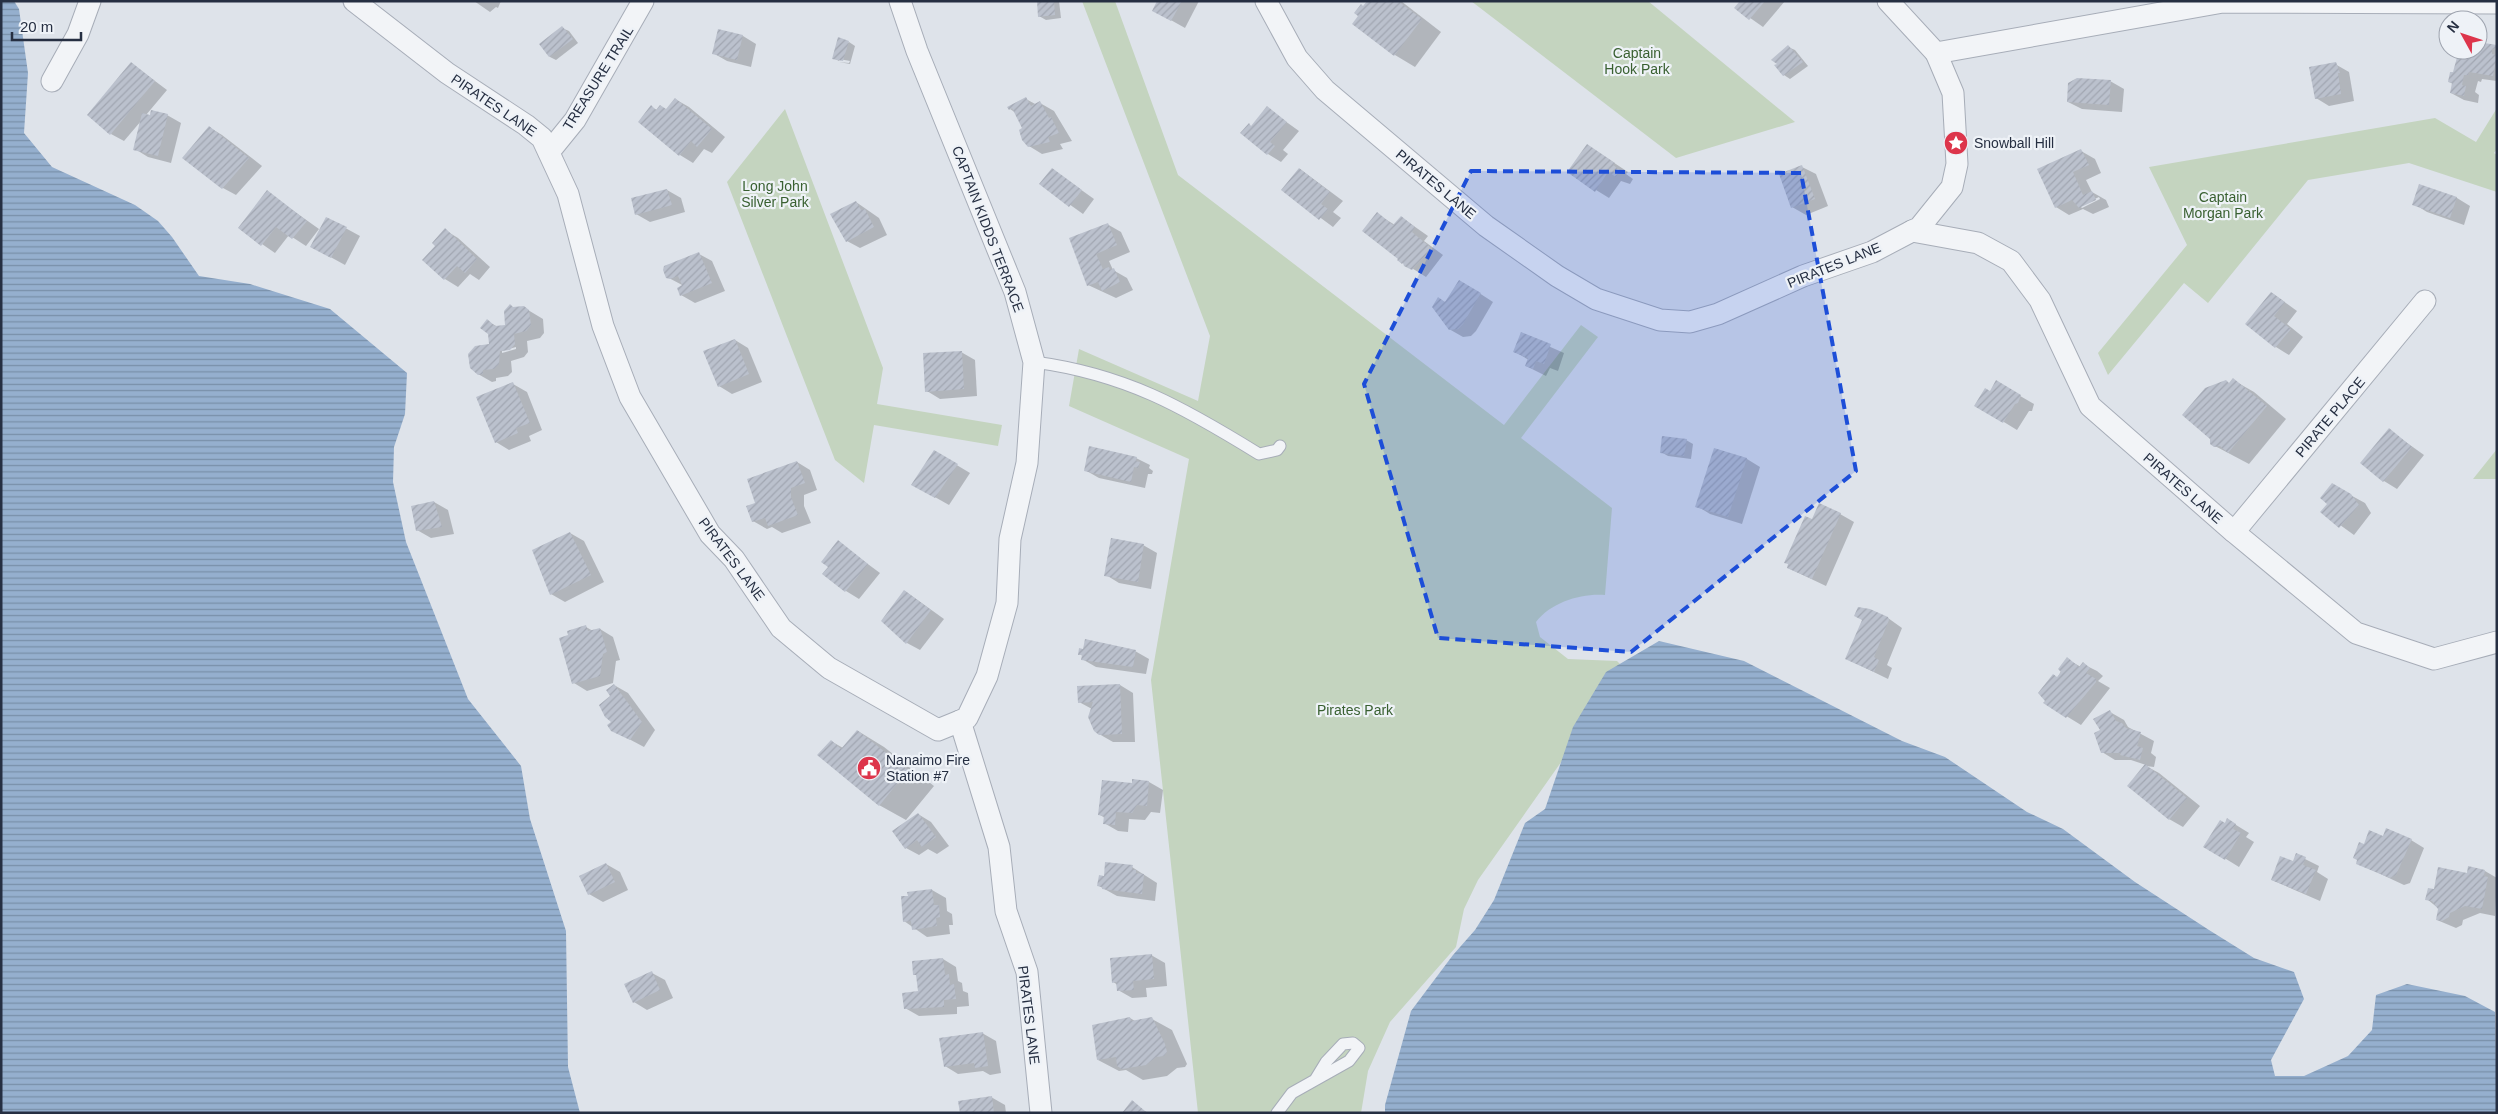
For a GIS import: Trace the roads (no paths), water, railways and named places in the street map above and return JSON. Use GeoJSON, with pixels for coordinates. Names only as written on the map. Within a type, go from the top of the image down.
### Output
{"type":"FeatureCollection","features":[{"type":"Feature","properties":{"kind":"street"},"geometry":{"type":"LineString","coordinates":[[52,81],[78,34],[90,1]]}},
{"type":"Feature","properties":{"kind":"street","name":"PIRATES LANE"},"geometry":{"type":"LineString","coordinates":[[354,1],[448,74],[526,125],[542,138],[568,194],[603,326],[630,397],[710,534],[734,559],[781,628],[829,668],[938,730],[960,721],[999,847],[1006,911],[1027,972],[1041,1113]]}},
{"type":"Feature","properties":{"kind":"street","name":"TREASURE TRAIL"},"geometry":{"type":"LineString","coordinates":[[549,152],[575,120],[643,1]]}},
{"type":"Feature","properties":{"kind":"street","name":"CAPTAIN KIDDS TERRACE"},"geometry":{"type":"LineString","coordinates":[[900,1],[917,51],[1015,292],[1034,362],[1028,463],[1010,539],[1007,603],[987,676],[967,718],[960,721]]}},
{"type":"Feature","properties":{"kind":"street","name":"PIRATES LANE"},"geometry":{"type":"LineString","coordinates":[[1266,1],[1297,58],[1325,90],[1486,226],[1557,276],[1596,299],[1660,320],[1690,322],[1718,314],[1803,276],[1872,252],[1912,231],[1978,243],[2011,261],[2040,300],[2090,406],[2234,532],[2356,633],[2434,659],[2497,642]]}},
{"type":"Feature","properties":{"kind":"street"},"geometry":{"type":"LineString","coordinates":[[1888,1],[1936,53],[1953,93],[1957,164],[1952,187],[1919,228],[1912,231]]}},
{"type":"Feature","properties":{"kind":"street"},"geometry":{"type":"LineString","coordinates":[[1936,53],[2223,2],[2497,3]]}},
{"type":"Feature","properties":{"kind":"street","name":"PIRATE PLACE"},"geometry":{"type":"LineString","coordinates":[[2234,532],[2425,301]]}},
{"type":"Feature","properties":{"kind":"lane"},"geometry":{"type":"LineString","coordinates":[[1034,362],[1064,366],[1131,384],[1172,402],[1260,454],[1277,450],[1280,446]]}},
{"type":"Feature","properties":{"kind":"lane"},"geometry":{"type":"LineString","coordinates":[[1277,1113],[1292,1093],[1314,1080]]}},
{"type":"Feature","properties":{"kind":"water"},"geometry":{"type":"Polygon","coordinates":[[[1,1],[14,1],[19,9],[28,73],[24,133],[52,167],[135,205],[158,221],[172,237],[199,276],[250,284],[330,309],[407,373],[405,414],[394,447],[393,482],[406,542],[468,699],[521,766],[530,819],[566,931],[568,1067],[580,1113],[1,1113],[1,1]]]}},
{"type":"Feature","properties":{"kind":"water"},"geometry":{"type":"Polygon","coordinates":[[[1659,641],[1744,661],[1902,741],[1945,757],[2027,812],[2063,829],[2135,882],[2254,958],[2294,972],[2304,999],[2271,1060],[2275,1076],[2304,1076],[2348,1056],[2372,1030],[2376,995],[2407,984],[2465,996],[2495,1012],[2497,1113],[1385,1113],[1385,1105],[1411,1011],[1453,955],[1475,930],[1494,900],[1525,823],[1545,809],[1573,727],[1606,672],[1659,641]]]}},
{"type":"Feature","properties":{"kind":"place","name":"Snowball Hill"},"geometry":{"type":"Point","coordinates":[1956,143]}},
{"type":"Feature","properties":{"kind":"place","name":"Nanaimo Fire Station #7"},"geometry":{"type":"Point","coordinates":[869,768]}},
{"type":"Feature","properties":{"kind":"park label","name":"Captain Hook Park"},"geometry":{"type":"Point","coordinates":[1637,62]}},
{"type":"Feature","properties":{"kind":"park label","name":"Long John Silver Park"},"geometry":{"type":"Point","coordinates":[775,194]}},
{"type":"Feature","properties":{"kind":"park label","name":"Captain Morgan Park"},"geometry":{"type":"Point","coordinates":[2223,206]}},
{"type":"Feature","properties":{"kind":"park label","name":"Pirates Park"},"geometry":{"type":"Point","coordinates":[1355,710]}}]}
